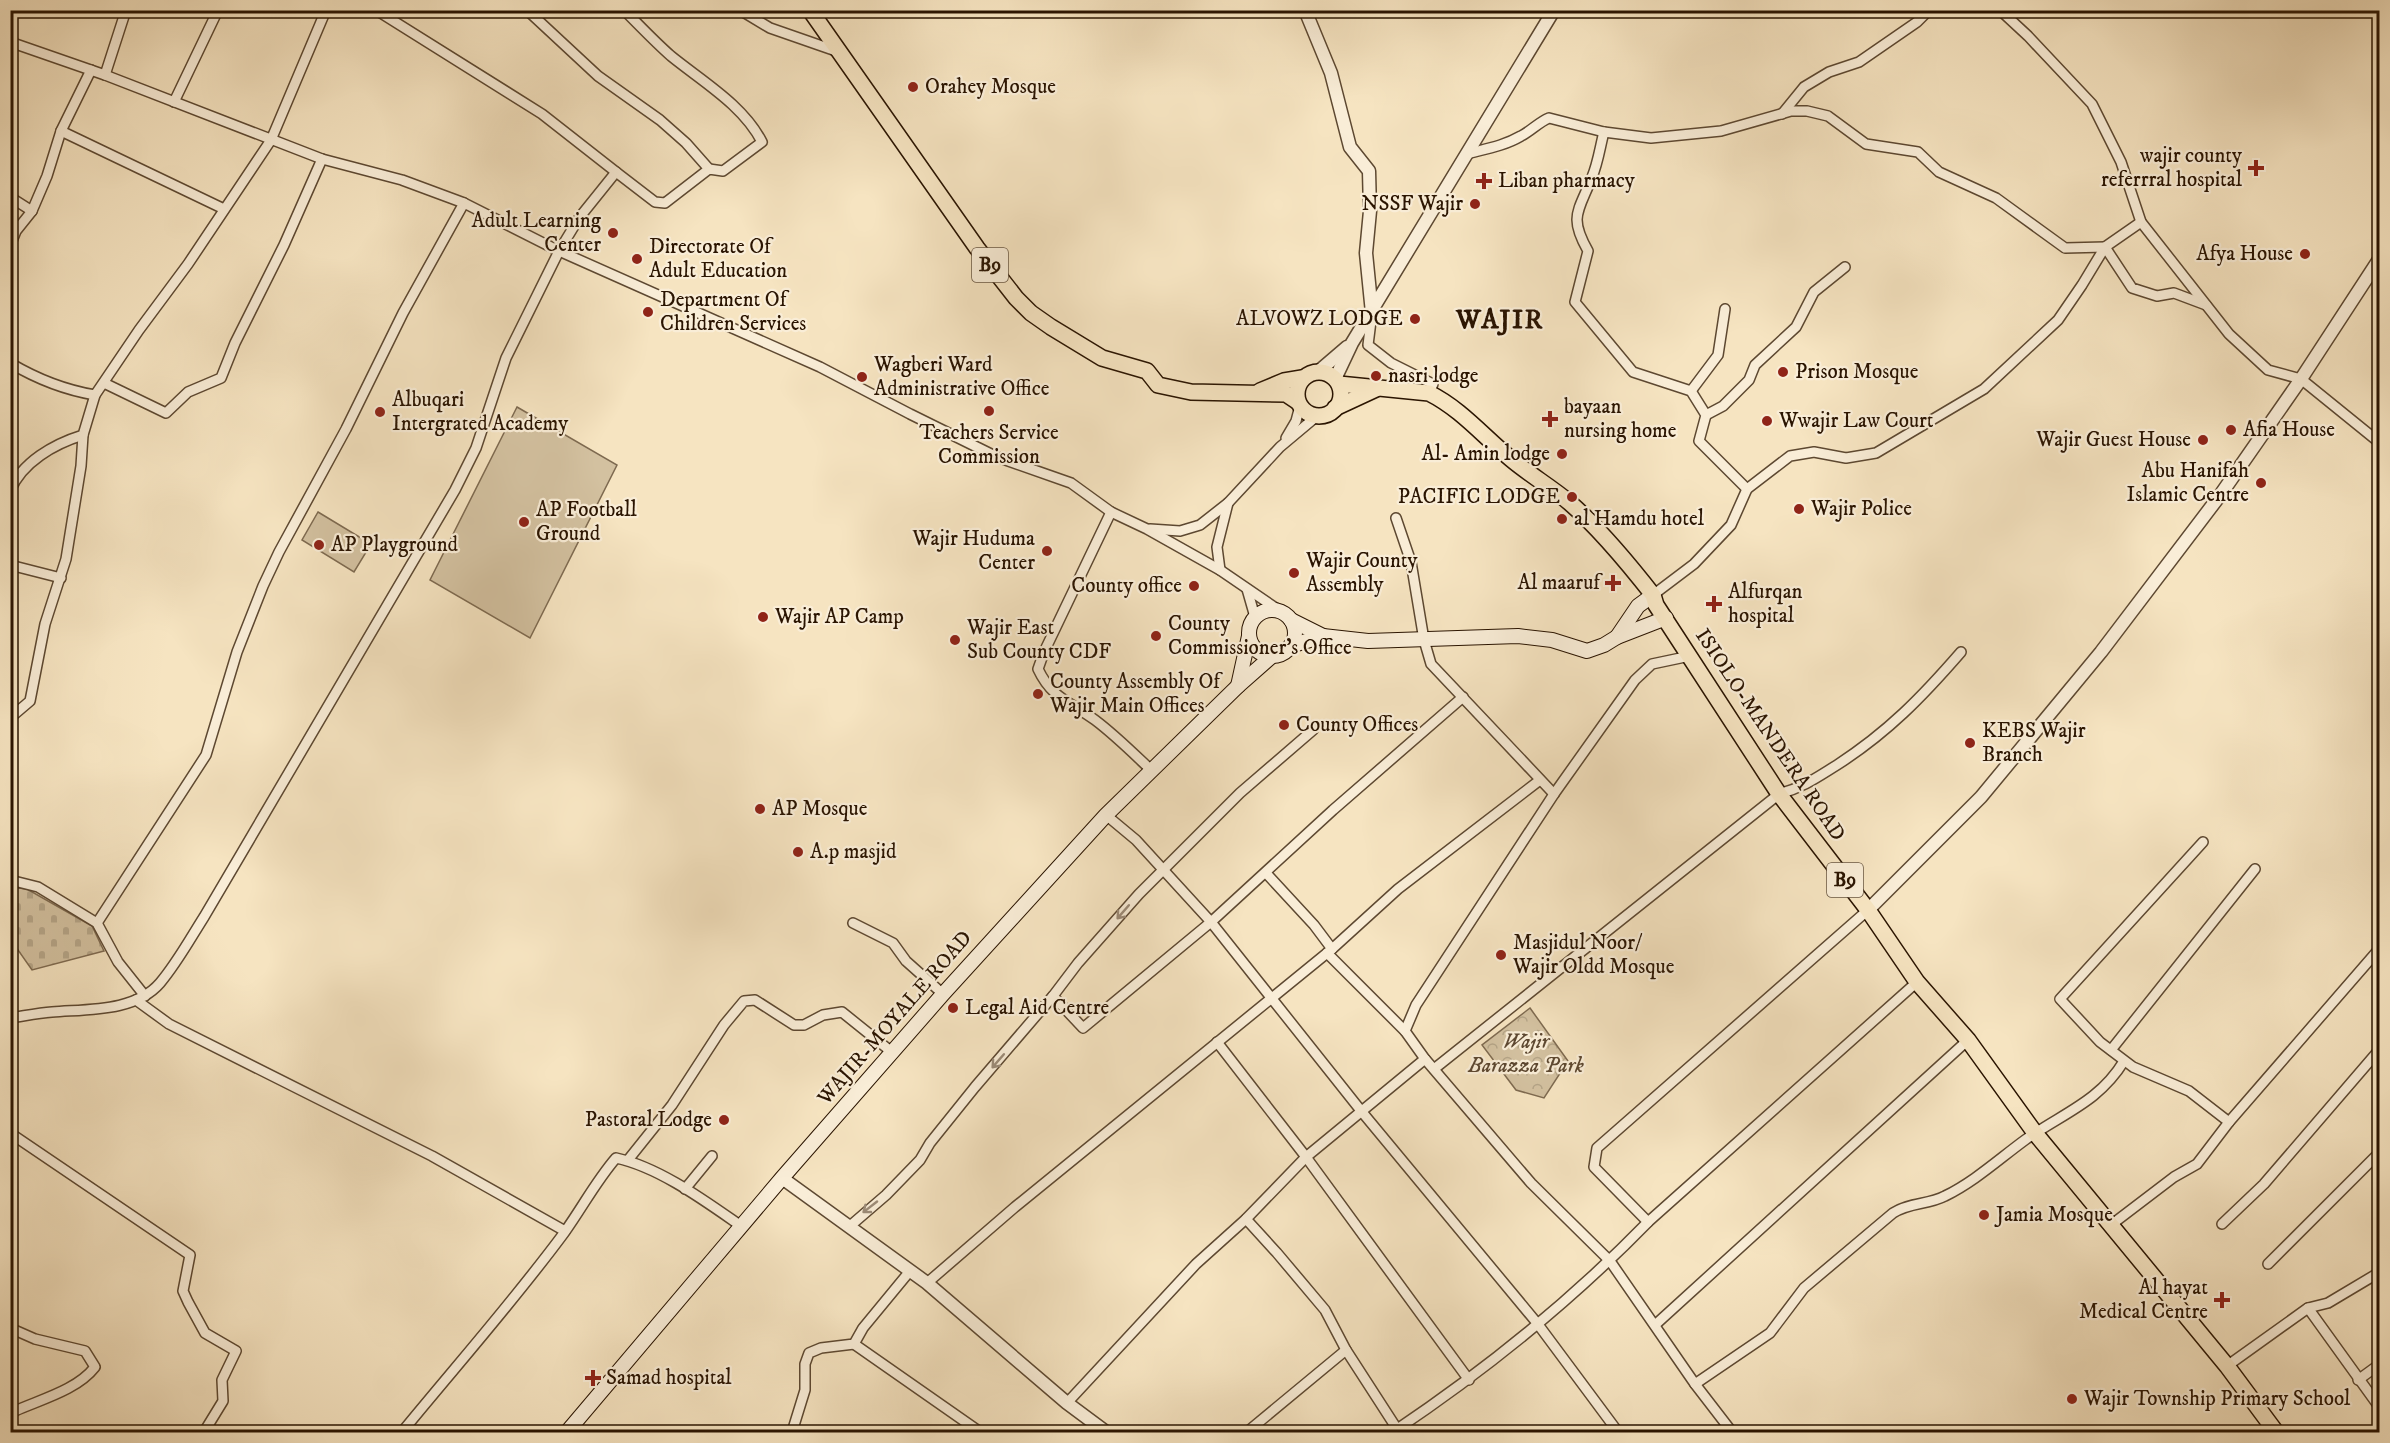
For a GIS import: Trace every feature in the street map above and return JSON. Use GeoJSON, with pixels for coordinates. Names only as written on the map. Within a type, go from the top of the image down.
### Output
{"type":"FeatureCollection","features":[{"type":"Feature","properties":{"kind":"highway","name":"B9"},"geometry":{"type":"LineString","coordinates":[[810,10],[977,248],[1016,298],[1031,313],[1102,358],[1147,371],[1158,385],[1191,392],[1286,394],[1307,413],[1317,416]]}},
{"type":"Feature","properties":{"kind":"highway","name":"B9"},"geometry":{"type":"LineString","coordinates":[[1257,393],[1284,381],[1302,378],[1319,371]]}},
{"type":"Feature","properties":{"kind":"highway","name":"ISIOLO-MANDERA ROAD"},"geometry":{"type":"LineString","coordinates":[[1319,371],[1331,375],[1337,381],[1376,389],[1429,393],[1466,417],[1510,459],[1570,503],[1609,542],[1653,595],[1656,605],[1779,794],[1868,909],[1917,982],[1968,1040],[2035,1133],[2227,1366],[2276,1432]]}},
{"type":"Feature","properties":{"kind":"highway"},"geometry":{"type":"LineString","coordinates":[[1299,404],[1297,389],[1302,378]]}},
{"type":"Feature","properties":{"kind":"highway"},"geometry":{"type":"LineString","coordinates":[[1335,408],[1341,396],[1337,381]]}},
{"type":"Feature","properties":{"kind":"highway","name":"ISIOLO-MANDERA ROAD"},"geometry":{"type":"LineString","coordinates":[[1317,416],[1328,414],[1335,408],[1376,389]]}},
{"type":"Feature","properties":{"kind":"main road"},"geometry":{"type":"LineString","coordinates":[[1617,637],[1638,606],[1653,595]]}},
{"type":"Feature","properties":{"kind":"main road"},"geometry":{"type":"LineString","coordinates":[[1238,686],[1250,626],[1255,617],[1271,610],[1280,611],[1291,620],[1323,636],[1368,641],[1518,636],[1552,640],[1587,651],[1666,618]]}},
{"type":"Feature","properties":{"kind":"main road"},"geometry":{"type":"LineString","coordinates":[[1249,636],[1256,649],[1262,654],[1272,656],[1282,653],[1290,646],[1294,638],[1291,620]]}},
{"type":"Feature","properties":{"kind":"main road"},"geometry":{"type":"LineString","coordinates":[[1290,646],[1323,636]]}},
{"type":"Feature","properties":{"kind":"main road","name":"WAJIR-MOYALE ROAD"},"geometry":{"type":"LineString","coordinates":[[567,1432],[782,1178],[943,994],[1106,815],[1150,770],[1272,656]]}},
{"type":"Feature","properties":{"kind":"street"},"geometry":{"type":"LineString","coordinates":[[105,75],[126,10]]}},
{"type":"Feature","properties":{"kind":"street"},"geometry":{"type":"LineString","coordinates":[[174,102],[218,10]]}},
{"type":"Feature","properties":{"kind":"street"},"geometry":{"type":"LineString","coordinates":[[10,718],[30,701],[45,624],[61,578],[81,466],[82,435],[95,395],[271,140],[326,10]]}},
{"type":"Feature","properties":{"kind":"street"},"geometry":{"type":"LineString","coordinates":[[376,10],[542,114],[655,202],[665,203],[710,169]]}},
{"type":"Feature","properties":{"kind":"street"},"geometry":{"type":"LineString","coordinates":[[527,10],[598,76],[660,120],[686,142],[710,169],[723,171],[755,149],[762,142],[755,129],[721,93],[670,55],[624,10]]}},
{"type":"Feature","properties":{"kind":"street"},"geometry":{"type":"LineString","coordinates":[[740,10],[771,28],[842,53]]}},
{"type":"Feature","properties":{"kind":"street"},"geometry":{"type":"LineString","coordinates":[[1305,10],[1331,73],[1350,147],[1369,171],[1370,211],[1366,253],[1372,313],[1368,345],[1391,363],[1432,384],[1429,393]]}},
{"type":"Feature","properties":{"kind":"street"},"geometry":{"type":"LineString","coordinates":[[1337,381],[1352,343],[1554,10]]}},
{"type":"Feature","properties":{"kind":"street"},"geometry":{"type":"LineString","coordinates":[[1781,116],[1804,87],[1829,72],[1859,63],[1917,22],[1929,10]]}},
{"type":"Feature","properties":{"kind":"street"},"geometry":{"type":"LineString","coordinates":[[2000,10],[2028,36],[2092,104],[2121,162],[2141,222],[2229,334],[2268,370],[2301,379],[2379,443]]}},
{"type":"Feature","properties":{"kind":"street"},"geometry":{"type":"LineString","coordinates":[[10,42],[105,75],[322,159],[402,180],[464,203],[559,251],[820,367],[997,457],[1071,483],[1111,513],[1147,529],[1220,570],[1280,611]]}},
{"type":"Feature","properties":{"kind":"street"},"geometry":{"type":"LineString","coordinates":[[10,246],[16,231],[32,211],[47,176],[61,131],[91,70]]}},
{"type":"Feature","properties":{"kind":"street"},"geometry":{"type":"LineString","coordinates":[[1466,154],[1499,147],[1521,137],[1549,118],[1604,132],[1651,138],[1721,131],[1759,119],[1781,116],[1791,111],[1807,111],[1828,116],[1866,144],[1918,152],[1939,172],[1996,198],[2065,248],[2105,247]]}},
{"type":"Feature","properties":{"kind":"street"},"geometry":{"type":"LineString","coordinates":[[61,131],[224,209]]}},
{"type":"Feature","properties":{"kind":"street"},"geometry":{"type":"LineString","coordinates":[[1604,132],[1593,175],[1576,212],[1578,233],[1588,251],[1575,302],[1633,372],[1691,392],[1706,415]]}},
{"type":"Feature","properties":{"kind":"street"},"geometry":{"type":"LineString","coordinates":[[104,383],[166,414],[188,392],[221,378],[235,343],[284,245],[322,159]]}},
{"type":"Feature","properties":{"kind":"street"},"geometry":{"type":"LineString","coordinates":[[10,1018],[110,1007],[146,996],[160,984],[204,917],[455,489],[476,447],[506,358],[559,251],[579,218],[616,172]]}},
{"type":"Feature","properties":{"kind":"street"},"geometry":{"type":"LineString","coordinates":[[10,197],[32,211]]}},
{"type":"Feature","properties":{"kind":"street"},"geometry":{"type":"LineString","coordinates":[[97,923],[206,755],[237,652],[267,577],[346,429],[403,313],[464,203]]}},
{"type":"Feature","properties":{"kind":"street"},"geometry":{"type":"LineString","coordinates":[[1653,595],[1694,564],[1731,525],[1747,489],[1790,456],[1814,452],[1846,458],[1876,453],[1984,389],[2058,320],[2105,247],[2141,222]]}},
{"type":"Feature","properties":{"kind":"street"},"geometry":{"type":"LineString","coordinates":[[2105,247],[2132,288],[2157,296],[2174,293],[2206,305]]}},
{"type":"Feature","properties":{"kind":"street"},"geometry":{"type":"LineString","coordinates":[[1648,1222],[1593,1167],[1597,1148],[1868,909],[1981,797],[2101,652],[2221,494],[2301,379],[2379,258]]}},
{"type":"Feature","properties":{"kind":"street"},"geometry":{"type":"LineString","coordinates":[[1747,489],[1699,441],[1706,415],[1723,406],[1749,380],[1755,365],[1796,327],[1814,292],[1845,267]]}},
{"type":"Feature","properties":{"kind":"street"},"geometry":{"type":"LineString","coordinates":[[1691,392],[1718,355],[1725,309]]}},
{"type":"Feature","properties":{"kind":"street"},"geometry":{"type":"LineString","coordinates":[[1319,371],[1352,343]]}},
{"type":"Feature","properties":{"kind":"street"},"geometry":{"type":"LineString","coordinates":[[10,363],[46,381],[74,391],[95,395]]}},
{"type":"Feature","properties":{"kind":"street"},"geometry":{"type":"LineString","coordinates":[[1280,447],[1296,422],[1299,404]]}},
{"type":"Feature","properties":{"kind":"street"},"geometry":{"type":"LineString","coordinates":[[1147,529],[1180,531],[1200,525],[1228,503],[1280,447],[1317,416]]}},
{"type":"Feature","properties":{"kind":"street"},"geometry":{"type":"LineString","coordinates":[[10,491],[14,482],[40,455],[67,440],[82,435]]}},
{"type":"Feature","properties":{"kind":"street"},"geometry":{"type":"LineString","coordinates":[[1220,570],[1217,548],[1228,503]]}},
{"type":"Feature","properties":{"kind":"street"},"geometry":{"type":"LineString","coordinates":[[1111,513],[1038,669],[1054,693],[1111,732],[1150,770]]}},
{"type":"Feature","properties":{"kind":"street"},"geometry":{"type":"LineString","coordinates":[[1396,518],[1411,562],[1424,640],[1431,664],[1554,794]]}},
{"type":"Feature","properties":{"kind":"street"},"geometry":{"type":"LineString","coordinates":[[10,565],[61,578]]}},
{"type":"Feature","properties":{"kind":"street"},"geometry":{"type":"LineString","coordinates":[[1247,589],[1255,617]]}},
{"type":"Feature","properties":{"kind":"street"},"geometry":{"type":"LineString","coordinates":[[1434,1069],[1779,794],[1801,788],[1862,749],[1889,728],[1961,652]]}},
{"type":"Feature","properties":{"kind":"street"},"geometry":{"type":"LineString","coordinates":[[1406,1031],[1416,1005],[1554,794],[1635,680],[1652,664],[1690,656]]}},
{"type":"Feature","properties":{"kind":"street"},"geometry":{"type":"LineString","coordinates":[[1053,996],[1083,1028],[1211,922],[1333,810],[1463,697]]}},
{"type":"Feature","properties":{"kind":"street"},"geometry":{"type":"LineString","coordinates":[[850,1226],[886,1195],[920,1160],[930,1143],[975,1087],[1053,996],[1078,963],[1139,894],[1240,793],[1313,730]]}},
{"type":"Feature","properties":{"kind":"street"},"geometry":{"type":"LineString","coordinates":[[927,1283],[1015,1207],[1066,1168],[1270,997],[1329,951],[1398,889],[1540,780]]}},
{"type":"Feature","properties":{"kind":"street"},"geometry":{"type":"LineString","coordinates":[[1106,815],[1136,840],[1211,922],[1362,1112],[1537,1323],[1618,1432]]}},
{"type":"Feature","properties":{"kind":"street"},"geometry":{"type":"LineString","coordinates":[[2203,842],[2060,999],[2082,1025],[2124,1061],[2189,1091],[2229,1122]]}},
{"type":"Feature","properties":{"kind":"street"},"geometry":{"type":"LineString","coordinates":[[2111,1050],[2255,869]]}},
{"type":"Feature","properties":{"kind":"street"},"geometry":{"type":"LineString","coordinates":[[1266,873],[1314,925],[1329,951],[1406,1031],[1425,1059],[1531,1183],[1610,1261],[1695,1384],[1732,1432]]}},
{"type":"Feature","properties":{"kind":"street"},"geometry":{"type":"LineString","coordinates":[[10,880],[38,887],[97,923],[118,962],[146,996]]}},
{"type":"Feature","properties":{"kind":"street"},"geometry":{"type":"LineString","coordinates":[[852,923],[893,943],[906,961],[943,994]]}},
{"type":"Feature","properties":{"kind":"street"},"geometry":{"type":"LineString","coordinates":[[2111,1226],[2174,1177],[2197,1164],[2229,1122],[2379,948]]}},
{"type":"Feature","properties":{"kind":"street"},"geometry":{"type":"LineString","coordinates":[[1246,1219],[1325,1310],[1396,1432],[1469,1380],[1610,1261],[1648,1222],[1917,982]]}},
{"type":"Feature","properties":{"kind":"street"},"geometry":{"type":"LineString","coordinates":[[136,1000],[169,1024],[432,1156],[565,1232]]}},
{"type":"Feature","properties":{"kind":"street"},"geometry":{"type":"LineString","coordinates":[[628,1160],[672,1105],[724,1025],[744,1001],[755,1000],[794,1025],[804,1025],[823,1015],[842,1012],[893,1053]]}},
{"type":"Feature","properties":{"kind":"street"},"geometry":{"type":"LineString","coordinates":[[1655,1325],[1968,1040]]}},
{"type":"Feature","properties":{"kind":"street"},"geometry":{"type":"LineString","coordinates":[[1217,1042],[1306,1157],[1469,1380]]}},
{"type":"Feature","properties":{"kind":"street"},"geometry":{"type":"LineString","coordinates":[[2222,1224],[2264,1184],[2379,1049]]}},
{"type":"Feature","properties":{"kind":"street"},"geometry":{"type":"LineString","coordinates":[[1067,1403],[1196,1264],[1246,1219],[1306,1157],[1425,1059]]}},
{"type":"Feature","properties":{"kind":"street"},"geometry":{"type":"LineString","coordinates":[[1695,1384],[1770,1333],[1804,1288],[1893,1213],[1905,1206],[1932,1202],[1949,1195],[2035,1133],[2098,1094],[2113,1079],[2124,1061]]}},
{"type":"Feature","properties":{"kind":"street"},"geometry":{"type":"LineString","coordinates":[[10,1133],[190,1255],[183,1291],[188,1302],[205,1333],[236,1351],[222,1380],[223,1401],[204,1432]]}},
{"type":"Feature","properties":{"kind":"street"},"geometry":{"type":"LineString","coordinates":[[2268,1264],[2379,1152]]}},
{"type":"Feature","properties":{"kind":"street"},"geometry":{"type":"LineString","coordinates":[[685,1189],[712,1156]]}},
{"type":"Feature","properties":{"kind":"street"},"geometry":{"type":"LineString","coordinates":[[402,1432],[565,1232],[601,1176],[616,1158],[628,1160],[685,1189],[741,1226]]}},
{"type":"Feature","properties":{"kind":"street"},"geometry":{"type":"LineString","coordinates":[[782,1178],[927,1283],[1067,1403],[1106,1432]]}},
{"type":"Feature","properties":{"kind":"street"},"geometry":{"type":"LineString","coordinates":[[854,1344],[863,1328],[910,1271]]}},
{"type":"Feature","properties":{"kind":"street"},"geometry":{"type":"LineString","coordinates":[[2227,1366],[2308,1308],[2328,1303],[2379,1272]]}},
{"type":"Feature","properties":{"kind":"street"},"geometry":{"type":"LineString","coordinates":[[2308,1308],[2379,1408]]}},
{"type":"Feature","properties":{"kind":"street"},"geometry":{"type":"LineString","coordinates":[[10,1328],[35,1339],[85,1351],[95,1367],[77,1384],[15,1411],[10,1411]]}},
{"type":"Feature","properties":{"kind":"street"},"geometry":{"type":"LineString","coordinates":[[792,1432],[803,1399],[805,1364],[809,1353],[821,1348],[854,1344],[980,1432]]}},
{"type":"Feature","properties":{"kind":"street"},"geometry":{"type":"LineString","coordinates":[[1247,1432],[1347,1350]]}},
{"type":"Feature","properties":{"kind":"street"},"geometry":{"type":"LineString","coordinates":[[2358,1380],[2379,1364]]}},
{"type":"Feature","properties":{"kind":"green space","name":"AP Football Ground"},"geometry":{"type":"Polygon","coordinates":[[[517,407],[617,465],[530,638],[430,580],[517,407]]]}},
{"type":"Feature","properties":{"kind":"green space"},"geometry":{"type":"Polygon","coordinates":[[[318,512],[371,544],[354,572],[302,540],[318,512]]]}},
{"type":"Feature","properties":{"kind":"green space"},"geometry":{"type":"Polygon","coordinates":[[[10,887],[27,889],[92,926],[104,951],[32,970],[11,940],[10,887]]]}},
{"type":"Feature","properties":{"kind":"green space","name":"Wajir Barazza Park"},"geometry":{"type":"Polygon","coordinates":[[[1530,1008],[1568,1061],[1544,1098],[1516,1090],[1482,1045],[1530,1008]]]}},
{"type":"Feature","properties":{"kind":"place","name":"Orahey Mosque"},"geometry":{"type":"Point","coordinates":[913,87]}},
{"type":"Feature","properties":{"kind":"place","name":"wajir county referrral hospital"},"geometry":{"type":"Point","coordinates":[2256,168]}},
{"type":"Feature","properties":{"kind":"place","name":"Liban pharmacy"},"geometry":{"type":"Point","coordinates":[1484,181]}},
{"type":"Feature","properties":{"kind":"place","name":"NSSF Wajir"},"geometry":{"type":"Point","coordinates":[1475,204]}},
{"type":"Feature","properties":{"kind":"place","name":"Adult Learning Center"},"geometry":{"type":"Point","coordinates":[613,233]}},
{"type":"Feature","properties":{"kind":"place","name":"Afya House"},"geometry":{"type":"Point","coordinates":[2305,254]}},
{"type":"Feature","properties":{"kind":"place","name":"Directorate Of Adult Education"},"geometry":{"type":"Point","coordinates":[637,259]}},
{"type":"Feature","properties":{"kind":"place","name":"Department Of Children Services"},"geometry":{"type":"Point","coordinates":[648,312]}},
{"type":"Feature","properties":{"kind":"place","name":"ALVOWZ LODGE"},"geometry":{"type":"Point","coordinates":[1415,319]}},
{"type":"Feature","properties":{"kind":"place","name":"Prison Mosque"},"geometry":{"type":"Point","coordinates":[1783,372]}},
{"type":"Feature","properties":{"kind":"place","name":"nasri lodge"},"geometry":{"type":"Point","coordinates":[1376,376]}},
{"type":"Feature","properties":{"kind":"place","name":"Wagberi Ward Administrative Office"},"geometry":{"type":"Point","coordinates":[862,377]}},
{"type":"Feature","properties":{"kind":"place","name":"Teachers Service Commission"},"geometry":{"type":"Point","coordinates":[989,411]}},
{"type":"Feature","properties":{"kind":"place","name":"Albuqari Intergrated Academy"},"geometry":{"type":"Point","coordinates":[380,412]}},
{"type":"Feature","properties":{"kind":"place","name":"bayaan nursing home"},"geometry":{"type":"Point","coordinates":[1550,419]}},
{"type":"Feature","properties":{"kind":"place","name":"Wwajir Law Court"},"geometry":{"type":"Point","coordinates":[1767,421]}},
{"type":"Feature","properties":{"kind":"place","name":"Afia House"},"geometry":{"type":"Point","coordinates":[2231,430]}},
{"type":"Feature","properties":{"kind":"place","name":"Wajir Guest House"},"geometry":{"type":"Point","coordinates":[2203,440]}},
{"type":"Feature","properties":{"kind":"place","name":"Al- Amin lodge"},"geometry":{"type":"Point","coordinates":[1562,454]}},
{"type":"Feature","properties":{"kind":"place","name":"Abu Hanifah Islamic Centre"},"geometry":{"type":"Point","coordinates":[2261,483]}},
{"type":"Feature","properties":{"kind":"place","name":"PACIFIC LODGE"},"geometry":{"type":"Point","coordinates":[1572,497]}},
{"type":"Feature","properties":{"kind":"place","name":"Wajir Police"},"geometry":{"type":"Point","coordinates":[1799,509]}},
{"type":"Feature","properties":{"kind":"place","name":"al Hamdu hotel"},"geometry":{"type":"Point","coordinates":[1562,519]}},
{"type":"Feature","properties":{"kind":"place","name":"AP Football Ground"},"geometry":{"type":"Point","coordinates":[524,522]}},
{"type":"Feature","properties":{"kind":"place","name":"AP Playground"},"geometry":{"type":"Point","coordinates":[319,545]}},
{"type":"Feature","properties":{"kind":"place","name":"Wajir Huduma Center"},"geometry":{"type":"Point","coordinates":[1047,551]}},
{"type":"Feature","properties":{"kind":"place","name":"Wajir County Assembly"},"geometry":{"type":"Point","coordinates":[1294,573]}},
{"type":"Feature","properties":{"kind":"place","name":"Al maaruf"},"geometry":{"type":"Point","coordinates":[1613,583]}},
{"type":"Feature","properties":{"kind":"place","name":"County office"},"geometry":{"type":"Point","coordinates":[1194,586]}},
{"type":"Feature","properties":{"kind":"place","name":"Alfurqan hospital"},"geometry":{"type":"Point","coordinates":[1714,604]}},
{"type":"Feature","properties":{"kind":"place","name":"Wajir AP Camp"},"geometry":{"type":"Point","coordinates":[763,617]}},
{"type":"Feature","properties":{"kind":"place","name":"County Commissioner's Office"},"geometry":{"type":"Point","coordinates":[1156,636]}},
{"type":"Feature","properties":{"kind":"place","name":"Wajir East Sub County CDF"},"geometry":{"type":"Point","coordinates":[955,640]}},
{"type":"Feature","properties":{"kind":"place","name":"County Assembly Of Wajir Main Offices"},"geometry":{"type":"Point","coordinates":[1038,694]}},
{"type":"Feature","properties":{"kind":"place","name":"County Offices"},"geometry":{"type":"Point","coordinates":[1284,725]}},
{"type":"Feature","properties":{"kind":"place","name":"KEBS Wajir Branch"},"geometry":{"type":"Point","coordinates":[1970,743]}},
{"type":"Feature","properties":{"kind":"place","name":"AP Mosque"},"geometry":{"type":"Point","coordinates":[760,809]}},
{"type":"Feature","properties":{"kind":"place","name":"A.p masjid"},"geometry":{"type":"Point","coordinates":[798,852]}},
{"type":"Feature","properties":{"kind":"place","name":"Masjidul Noor/ Wajir Oldd Mosque"},"geometry":{"type":"Point","coordinates":[1501,955]}},
{"type":"Feature","properties":{"kind":"place","name":"Legal Aid Centre"},"geometry":{"type":"Point","coordinates":[953,1008]}},
{"type":"Feature","properties":{"kind":"place","name":"Pastoral Lodge"},"geometry":{"type":"Point","coordinates":[724,1120]}},
{"type":"Feature","properties":{"kind":"place","name":"Jamia Mosque"},"geometry":{"type":"Point","coordinates":[1984,1215]}},
{"type":"Feature","properties":{"kind":"place","name":"Al hayat Medical Centre"},"geometry":{"type":"Point","coordinates":[2222,1300]}},
{"type":"Feature","properties":{"kind":"place","name":"Samad hospital"},"geometry":{"type":"Point","coordinates":[593,1378]}},
{"type":"Feature","properties":{"kind":"place","name":"Wajir Township Primary School"},"geometry":{"type":"Point","coordinates":[2072,1399]}},
{"type":"Feature","properties":{"kind":"district","name":"WAJIR"},"geometry":{"type":"Point","coordinates":[1500,320]}}]}
